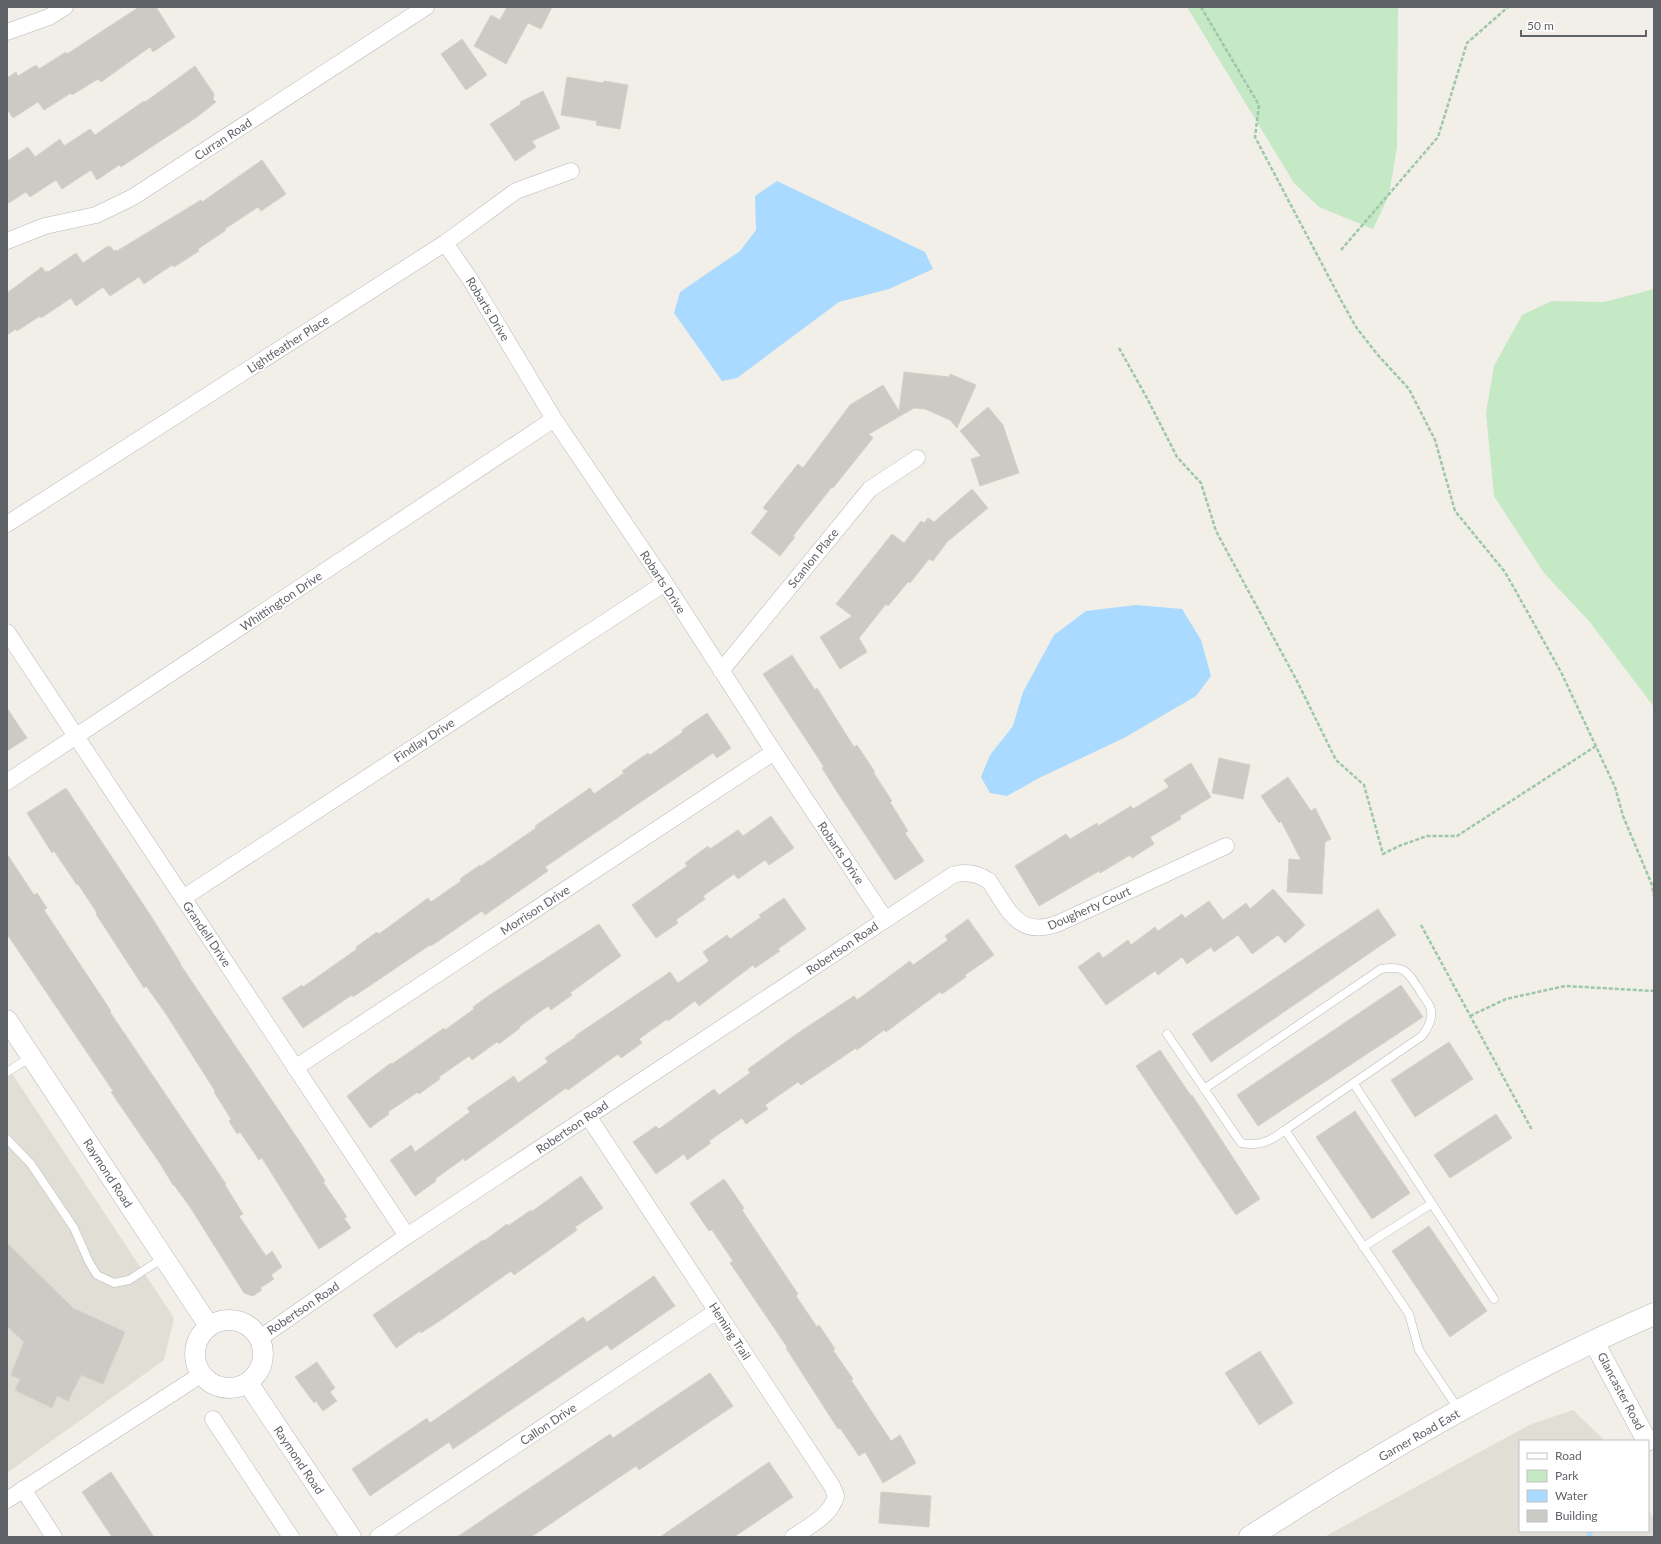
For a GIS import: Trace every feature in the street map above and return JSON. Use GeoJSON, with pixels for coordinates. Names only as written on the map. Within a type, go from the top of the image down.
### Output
{"type":"FeatureCollection","features":[{"type":"Feature","properties":{"kind":"main road","name":"Garner Road East"},"geometry":{"type":"LineString","coordinates":[[1250,1537],[1315,1496],[1460,1411],[1550,1362],[1654,1314]]}},
{"type":"Feature","properties":{"kind":"street"},"geometry":{"type":"LineString","coordinates":[[7,32],[49,17],[65,7]]}},
{"type":"Feature","properties":{"kind":"street","name":"Curran Road"},"geometry":{"type":"LineString","coordinates":[[7,241],[45,226],[96,214],[134,197],[426,7]]}},
{"type":"Feature","properties":{"kind":"street","name":"Lightfeather Place"},"geometry":{"type":"LineString","coordinates":[[7,524],[445,243],[516,191],[571,171]]}},
{"type":"Feature","properties":{"kind":"street","name":"Robarts Drive"},"geometry":{"type":"LineString","coordinates":[[445,243],[470,278],[554,419],[665,583],[774,752],[885,919]]}},
{"type":"Feature","properties":{"kind":"street","name":"Whittington Drive"},"geometry":{"type":"LineString","coordinates":[[7,782],[554,419]]}},
{"type":"Feature","properties":{"kind":"street","name":"Scanlon Place"},"geometry":{"type":"LineString","coordinates":[[721,671],[870,489],[917,458]]}},
{"type":"Feature","properties":{"kind":"street","name":"Findlay Drive"},"geometry":{"type":"LineString","coordinates":[[183,898],[665,583]]}},
{"type":"Feature","properties":{"kind":"street","name":"Grandell Drive"},"geometry":{"type":"LineString","coordinates":[[7,632],[407,1236]]}},
{"type":"Feature","properties":{"kind":"street","name":"Morrison Drive"},"geometry":{"type":"LineString","coordinates":[[295,1068],[774,752]]}},
{"type":"Feature","properties":{"kind":"street","name":"Dougherty Court"},"geometry":{"type":"LineString","coordinates":[[885,919],[953,875],[966,873],[978,875],[988,881],[1016,919],[1027,927],[1037,929],[1048,927],[1226,846]]}},
{"type":"Feature","properties":{"kind":"street","name":"Robertson Road"},"geometry":{"type":"LineString","coordinates":[[260,1338],[407,1236],[885,919]]}},
{"type":"Feature","properties":{"kind":"street","name":"Raymond Road"},"geometry":{"type":"LineString","coordinates":[[7,1020],[209,1326]]}},
{"type":"Feature","properties":{"kind":"street","name":"Heming Trail"},"geometry":{"type":"LineString","coordinates":[[588,1116],[827,1478],[836,1496],[826,1514],[792,1537]]}},
{"type":"Feature","properties":{"kind":"street","name":"Callon Drive"},"geometry":{"type":"LineString","coordinates":[[378,1537],[717,1312]]}},
{"type":"Feature","properties":{"kind":"street"},"geometry":{"type":"LineString","coordinates":[[229,1319],[240,1321],[249,1326],[260,1338],[264,1354],[262,1365],[256,1375],[248,1383],[238,1387],[227,1388],[217,1386],[208,1381],[196,1363],[195,1353],[197,1343],[209,1326],[218,1321],[229,1319]]}},
{"type":"Feature","properties":{"kind":"street","name":"Glancaster Road"},"geometry":{"type":"LineString","coordinates":[[1594,1342],[1647,1440]]}},
{"type":"Feature","properties":{"kind":"street"},"geometry":{"type":"LineString","coordinates":[[7,1500],[202,1374]]}},
{"type":"Feature","properties":{"kind":"street","name":"Raymond Road"},"geometry":{"type":"LineString","coordinates":[[248,1383],[351,1537]]}},
{"type":"Feature","properties":{"kind":"street"},"geometry":{"type":"LineString","coordinates":[[213,1419],[291,1537]]}},
{"type":"Feature","properties":{"kind":"street","name":"Glancaster Road"},"geometry":{"type":"LineString","coordinates":[[1649,1444],[1654,1454]]}},
{"type":"Feature","properties":{"kind":"street"},"geometry":{"type":"LineString","coordinates":[[23,1489],[54,1537]]}},
{"type":"Feature","properties":{"kind":"lane"},"geometry":{"type":"LineString","coordinates":[[1167,1034],[1204,1089],[1241,1142],[1254,1145],[1271,1141],[1422,1036],[1429,1026],[1431,1007],[1411,977],[1404,970],[1394,967],[1381,969],[1204,1089]]}},
{"type":"Feature","properties":{"kind":"lane"},"geometry":{"type":"LineString","coordinates":[[7,1072],[31,1056]]}},
{"type":"Feature","properties":{"kind":"lane"},"geometry":{"type":"LineString","coordinates":[[1354,1084],[1494,1299]]}},
{"type":"Feature","properties":{"kind":"lane"},"geometry":{"type":"LineString","coordinates":[[1286,1130],[1409,1314],[1419,1350],[1460,1411]]}},
{"type":"Feature","properties":{"kind":"lane"},"geometry":{"type":"LineString","coordinates":[[7,1139],[31,1164],[74,1228],[89,1262],[97,1275],[114,1283],[129,1280],[164,1258]]}},
{"type":"Feature","properties":{"kind":"lane"},"geometry":{"type":"LineString","coordinates":[[1363,1247],[1431,1204]]}},
{"type":"Feature","properties":{"kind":"path"},"geometry":{"type":"LineString","coordinates":[[1201,7],[1259,105],[1255,137],[1338,296],[1356,327],[1377,354],[1410,389],[1435,440],[1455,511],[1505,572],[1562,672],[1615,787],[1623,816],[1652,886],[1654,896]]}},
{"type":"Feature","properties":{"kind":"path"},"geometry":{"type":"LineString","coordinates":[[1341,250],[1438,137],[1467,43],[1508,7]]}},
{"type":"Feature","properties":{"kind":"path"},"geometry":{"type":"LineString","coordinates":[[1119,348],[1177,457],[1201,483],[1216,531],[1297,681],[1336,760],[1364,785],[1383,854],[1399,846],[1427,836],[1457,836],[1596,746]]}},
{"type":"Feature","properties":{"kind":"path"},"geometry":{"type":"LineString","coordinates":[[1421,925],[1532,1130]]}},
{"type":"Feature","properties":{"kind":"path"},"geometry":{"type":"LineString","coordinates":[[1470,1016],[1506,999],[1565,986],[1654,991]]}},
{"type":"Feature","properties":{"kind":"shaded area"},"geometry":{"type":"Polygon","coordinates":[[[7,1066],[174,1318],[164,1360],[7,1473],[7,1066]]]}},
{"type":"Feature","properties":{"kind":"shaded area"},"geometry":{"type":"Polygon","coordinates":[[[1573,1410],[1604,1440],[1519,1440],[1519,1532],[1649,1532],[1649,1512],[1654,1519],[1654,1537],[1324,1537],[1529,1425],[1573,1410]]]}},
{"type":"Feature","properties":{"kind":"green space"},"geometry":{"type":"Polygon","coordinates":[[[1187,7],[1398,7],[1397,147],[1389,195],[1373,229],[1319,207],[1294,183],[1187,7]]]}},
{"type":"Feature","properties":{"kind":"green space"},"geometry":{"type":"Polygon","coordinates":[[[1654,289],[1654,707],[1589,621],[1544,573],[1494,496],[1486,413],[1494,366],[1522,315],[1552,301],[1604,302],[1654,289]]]}},
{"type":"Feature","properties":{"kind":"water"},"geometry":{"type":"Polygon","coordinates":[[[777,181],[925,252],[933,269],[889,289],[839,302],[737,378],[722,381],[674,313],[680,292],[740,251],[756,230],[755,196],[777,181]]]}},
{"type":"Feature","properties":{"kind":"water"},"geometry":{"type":"Polygon","coordinates":[[[1136,605],[1182,609],[1201,640],[1211,676],[1196,696],[1124,738],[1039,778],[1007,796],[990,793],[981,777],[990,755],[1013,726],[1023,692],[1054,635],[1086,611],[1136,605]]]}},
{"type":"Feature","properties":{"kind":"building"},"geometry":{"type":"Polygon","coordinates":[[[139,7],[156,7],[175,37],[153,52],[150,47],[101,82],[98,79],[72,95],[71,93],[44,110],[38,102],[13,118],[7,109],[7,78],[16,72],[18,76],[36,65],[39,69],[66,52],[67,54],[139,7]]]}},
{"type":"Feature","properties":{"kind":"building"},"geometry":{"type":"Polygon","coordinates":[[[507,7],[552,7],[541,29],[528,23],[506,64],[474,46],[491,15],[500,20],[507,7]]]}},
{"type":"Feature","properties":{"kind":"building"},"geometry":{"type":"Polygon","coordinates":[[[462,39],[487,75],[466,90],[441,54],[462,39]]]}},
{"type":"Feature","properties":{"kind":"building"},"geometry":{"type":"Polygon","coordinates":[[[195,66],[214,94],[213,99],[216,102],[197,117],[121,167],[119,165],[97,180],[91,170],[62,189],[56,180],[30,197],[26,192],[7,204],[7,161],[28,147],[35,157],[60,139],[64,146],[90,129],[95,135],[144,101],[145,102],[195,66]]]}},
{"type":"Feature","properties":{"kind":"building"},"geometry":{"type":"Polygon","coordinates":[[[567,77],[603,83],[604,81],[628,85],[620,129],[596,125],[597,121],[561,115],[567,77]]]}},
{"type":"Feature","properties":{"kind":"building"},"geometry":{"type":"Polygon","coordinates":[[[543,91],[560,128],[532,141],[536,147],[515,161],[490,124],[521,104],[520,102],[543,91]]]}},
{"type":"Feature","properties":{"kind":"building"},"geometry":{"type":"Polygon","coordinates":[[[262,160],[286,194],[261,211],[258,207],[198,249],[199,251],[174,267],[172,265],[144,284],[139,277],[110,296],[103,287],[76,306],[71,298],[41,318],[40,316],[17,331],[16,329],[7,335],[7,293],[42,267],[45,272],[48,272],[76,253],[83,263],[108,246],[109,248],[110,246],[114,251],[117,251],[201,200],[202,202],[262,160]]]}},
{"type":"Feature","properties":{"kind":"building"},"geometry":{"type":"Polygon","coordinates":[[[904,372],[949,377],[950,374],[976,385],[957,428],[950,420],[925,409],[914,408],[869,434],[873,438],[793,536],[795,537],[780,556],[751,533],[768,511],[763,508],[798,464],[803,468],[850,405],[883,385],[899,411],[904,372]]]}},
{"type":"Feature","properties":{"kind":"building"},"geometry":{"type":"Polygon","coordinates":[[[988,407],[1003,425],[1019,473],[980,486],[971,459],[981,456],[960,431],[988,407]]]}},
{"type":"Feature","properties":{"kind":"building"},"geometry":{"type":"Polygon","coordinates":[[[972,489],[988,508],[947,542],[933,561],[929,559],[910,583],[908,582],[888,606],[886,604],[859,638],[867,652],[840,669],[820,637],[852,616],[836,604],[892,534],[904,543],[921,521],[924,523],[928,518],[934,522],[972,489]]]}},
{"type":"Feature","properties":{"kind":"building"},"geometry":{"type":"Polygon","coordinates":[[[792,655],[815,690],[817,688],[854,747],[857,745],[875,772],[873,772],[892,801],[890,802],[908,831],[905,833],[924,861],[895,880],[841,798],[822,768],[824,767],[763,674],[792,655]]]}},
{"type":"Feature","properties":{"kind":"building"},"geometry":{"type":"Polygon","coordinates":[[[7,708],[27,738],[7,751],[7,708]]]}},
{"type":"Feature","properties":{"kind":"building"},"geometry":{"type":"Polygon","coordinates":[[[707,713],[731,748],[717,758],[713,753],[545,867],[548,871],[485,915],[482,911],[353,997],[352,995],[303,1028],[282,998],[302,985],[303,987],[357,949],[356,947],[377,932],[379,934],[428,898],[431,902],[461,881],[460,879],[536,828],[535,826],[590,788],[594,794],[624,773],[622,771],[648,753],[650,755],[707,713]]]}},
{"type":"Feature","properties":{"kind":"building"},"geometry":{"type":"Polygon","coordinates":[[[1219,758],[1250,765],[1243,799],[1212,793],[1219,758]]]}},
{"type":"Feature","properties":{"kind":"building"},"geometry":{"type":"Polygon","coordinates":[[[1191,763],[1211,797],[1180,816],[1181,819],[1150,837],[1154,844],[1132,858],[1130,855],[1100,873],[1099,871],[1039,906],[1015,866],[1066,834],[1070,839],[1097,823],[1098,826],[1131,806],[1133,809],[1169,787],[1164,780],[1191,763]]]}},
{"type":"Feature","properties":{"kind":"building"},"geometry":{"type":"Polygon","coordinates":[[[1288,777],[1311,811],[1315,808],[1331,839],[1325,842],[1322,894],[1287,892],[1289,859],[1301,860],[1281,821],[1279,823],[1261,796],[1288,777]]]}},
{"type":"Feature","properties":{"kind":"building"},"geometry":{"type":"Polygon","coordinates":[[[66,788],[149,913],[180,964],[302,1145],[325,1181],[323,1182],[347,1217],[344,1218],[351,1228],[319,1249],[262,1158],[259,1160],[240,1132],[237,1134],[229,1121],[231,1119],[214,1092],[215,1091],[166,1014],[146,986],[144,988],[78,884],[77,885],[54,851],[52,853],[27,813],[66,788]]]}},
{"type":"Feature","properties":{"kind":"building"},"geometry":{"type":"Polygon","coordinates":[[[771,816],[794,848],[769,865],[765,860],[738,879],[734,874],[703,896],[705,899],[676,920],[678,923],[656,938],[632,905],[687,866],[685,863],[708,846],[710,849],[738,830],[743,836],[771,816]]]}},
{"type":"Feature","properties":{"kind":"building"},"geometry":{"type":"Polygon","coordinates":[[[7,854],[34,895],[37,893],[47,908],[44,910],[111,1011],[110,1012],[226,1184],[225,1185],[243,1214],[239,1216],[266,1256],[272,1251],[282,1267],[271,1275],[274,1279],[260,1288],[262,1290],[253,1296],[244,1293],[190,1207],[173,1185],[111,1092],[113,1091],[7,934],[7,854]]]}},
{"type":"Feature","properties":{"kind":"building"},"geometry":{"type":"Polygon","coordinates":[[[1273,889],[1305,925],[1285,943],[1278,935],[1252,954],[1238,935],[1214,952],[1211,947],[1187,964],[1182,957],[1158,975],[1155,971],[1106,1005],[1078,967],[1099,952],[1103,958],[1128,940],[1131,945],[1155,927],[1158,931],[1182,914],[1185,918],[1209,901],[1223,920],[1246,903],[1250,909],[1273,889]]]}},
{"type":"Feature","properties":{"kind":"building"},"geometry":{"type":"Polygon","coordinates":[[[784,898],[806,929],[778,949],[780,951],[755,968],[753,965],[699,1006],[695,1001],[668,1021],[667,1019],[639,1039],[642,1043],[621,1058],[618,1054],[568,1090],[566,1088],[465,1161],[464,1158],[415,1196],[390,1160],[411,1145],[415,1152],[470,1112],[467,1108],[514,1076],[518,1083],[548,1062],[545,1058],[576,1037],[575,1036],[670,972],[678,983],[709,961],[703,952],[727,935],[730,939],[761,917],[759,915],[784,898]]]}},
{"type":"Feature","properties":{"kind":"building"},"geometry":{"type":"Polygon","coordinates":[[[1378,909],[1396,935],[1211,1062],[1192,1034],[1378,909]]]}},
{"type":"Feature","properties":{"kind":"building"},"geometry":{"type":"Polygon","coordinates":[[[968,919],[994,955],[965,975],[966,977],[942,994],[940,992],[886,1032],[884,1030],[857,1050],[856,1048],[801,1085],[798,1082],[765,1105],[768,1109],[746,1124],[742,1118],[709,1141],[711,1143],[687,1160],[684,1154],[656,1174],[633,1142],[656,1126],[659,1129],[714,1089],[719,1095],[750,1073],[748,1069],[798,1033],[854,996],[857,1000],[910,961],[913,965],[948,940],[945,936],[968,919]]]}},
{"type":"Feature","properties":{"kind":"building"},"geometry":{"type":"Polygon","coordinates":[[[599,924],[621,956],[570,993],[572,995],[551,1010],[548,1006],[499,1044],[497,1042],[472,1060],[469,1056],[439,1077],[440,1079],[419,1094],[418,1092],[388,1112],[389,1114],[370,1128],[347,1096],[391,1063],[392,1064],[444,1028],[445,1030],[494,992],[599,924]]]}},
{"type":"Feature","properties":{"kind":"building"},"geometry":{"type":"Polygon","coordinates":[[[1401,985],[1423,1017],[1258,1126],[1237,1095],[1401,985]]]}},
{"type":"Feature","properties":{"kind":"building"},"geometry":{"type":"Polygon","coordinates":[[[1449,1042],[1473,1079],[1415,1117],[1391,1080],[1449,1042]]]}},
{"type":"Feature","properties":{"kind":"building"},"geometry":{"type":"Polygon","coordinates":[[[1160,1050],[1191,1096],[1192,1095],[1260,1199],[1236,1215],[1136,1066],[1160,1050]]]}},
{"type":"Feature","properties":{"kind":"building"},"geometry":{"type":"Polygon","coordinates":[[[1355,1111],[1410,1193],[1372,1219],[1316,1137],[1355,1111]]]}},
{"type":"Feature","properties":{"kind":"building"},"geometry":{"type":"Polygon","coordinates":[[[1496,1114],[1512,1138],[1450,1178],[1434,1155],[1496,1114]]]}},
{"type":"Feature","properties":{"kind":"building"},"geometry":{"type":"Polygon","coordinates":[[[581,1176],[603,1208],[575,1227],[577,1230],[514,1275],[511,1271],[444,1318],[421,1333],[420,1331],[396,1348],[373,1315],[507,1224],[508,1226],[531,1210],[531,1212],[581,1176]]]}},
{"type":"Feature","properties":{"kind":"building"},"geometry":{"type":"Polygon","coordinates":[[[724,1179],[744,1208],[742,1210],[798,1294],[796,1296],[817,1327],[819,1325],[835,1349],[833,1350],[853,1379],[851,1380],[891,1441],[900,1435],[916,1463],[883,1483],[865,1452],[859,1456],[840,1428],[838,1429],[786,1348],[787,1347],[730,1263],[733,1261],[712,1230],[709,1231],[690,1203],[724,1179]]]}},
{"type":"Feature","properties":{"kind":"building"},"geometry":{"type":"Polygon","coordinates":[[[1429,1226],[1487,1311],[1450,1337],[1392,1251],[1429,1226]]]}},
{"type":"Feature","properties":{"kind":"building"},"geometry":{"type":"Polygon","coordinates":[[[7,1243],[73,1308],[125,1332],[103,1384],[81,1375],[68,1401],[57,1396],[52,1408],[15,1390],[20,1379],[11,1375],[24,1342],[7,1326],[7,1243]]]}},
{"type":"Feature","properties":{"kind":"building"},"geometry":{"type":"Polygon","coordinates":[[[654,1276],[675,1306],[611,1350],[607,1345],[453,1449],[449,1442],[370,1496],[352,1469],[427,1418],[430,1423],[583,1317],[587,1322],[654,1276]]]}},
{"type":"Feature","properties":{"kind":"building"},"geometry":{"type":"Polygon","coordinates":[[[1260,1351],[1293,1403],[1259,1425],[1225,1373],[1260,1351]]]}},
{"type":"Feature","properties":{"kind":"building"},"geometry":{"type":"Polygon","coordinates":[[[317,1362],[335,1388],[330,1392],[337,1401],[323,1411],[316,1401],[314,1403],[295,1377],[317,1362]]]}},
{"type":"Feature","properties":{"kind":"building"},"geometry":{"type":"Polygon","coordinates":[[[710,1373],[733,1406],[639,1470],[636,1466],[531,1537],[457,1537],[610,1434],[613,1438],[710,1373]]]}},
{"type":"Feature","properties":{"kind":"building"},"geometry":{"type":"Polygon","coordinates":[[[769,1462],[793,1497],[734,1537],[660,1537],[769,1462]]]}},
{"type":"Feature","properties":{"kind":"building"},"geometry":{"type":"Polygon","coordinates":[[[111,1472],[154,1537],[112,1537],[82,1492],[111,1472]]]}},
{"type":"Feature","properties":{"kind":"building"},"geometry":{"type":"Polygon","coordinates":[[[881,1492],[931,1496],[929,1527],[879,1523],[881,1492]]]}},
{"type":"Feature","properties":{"kind":"waterway"},"geometry":{"type":"LineString","coordinates":[[1589,1537],[1591,1532]]}}]}
